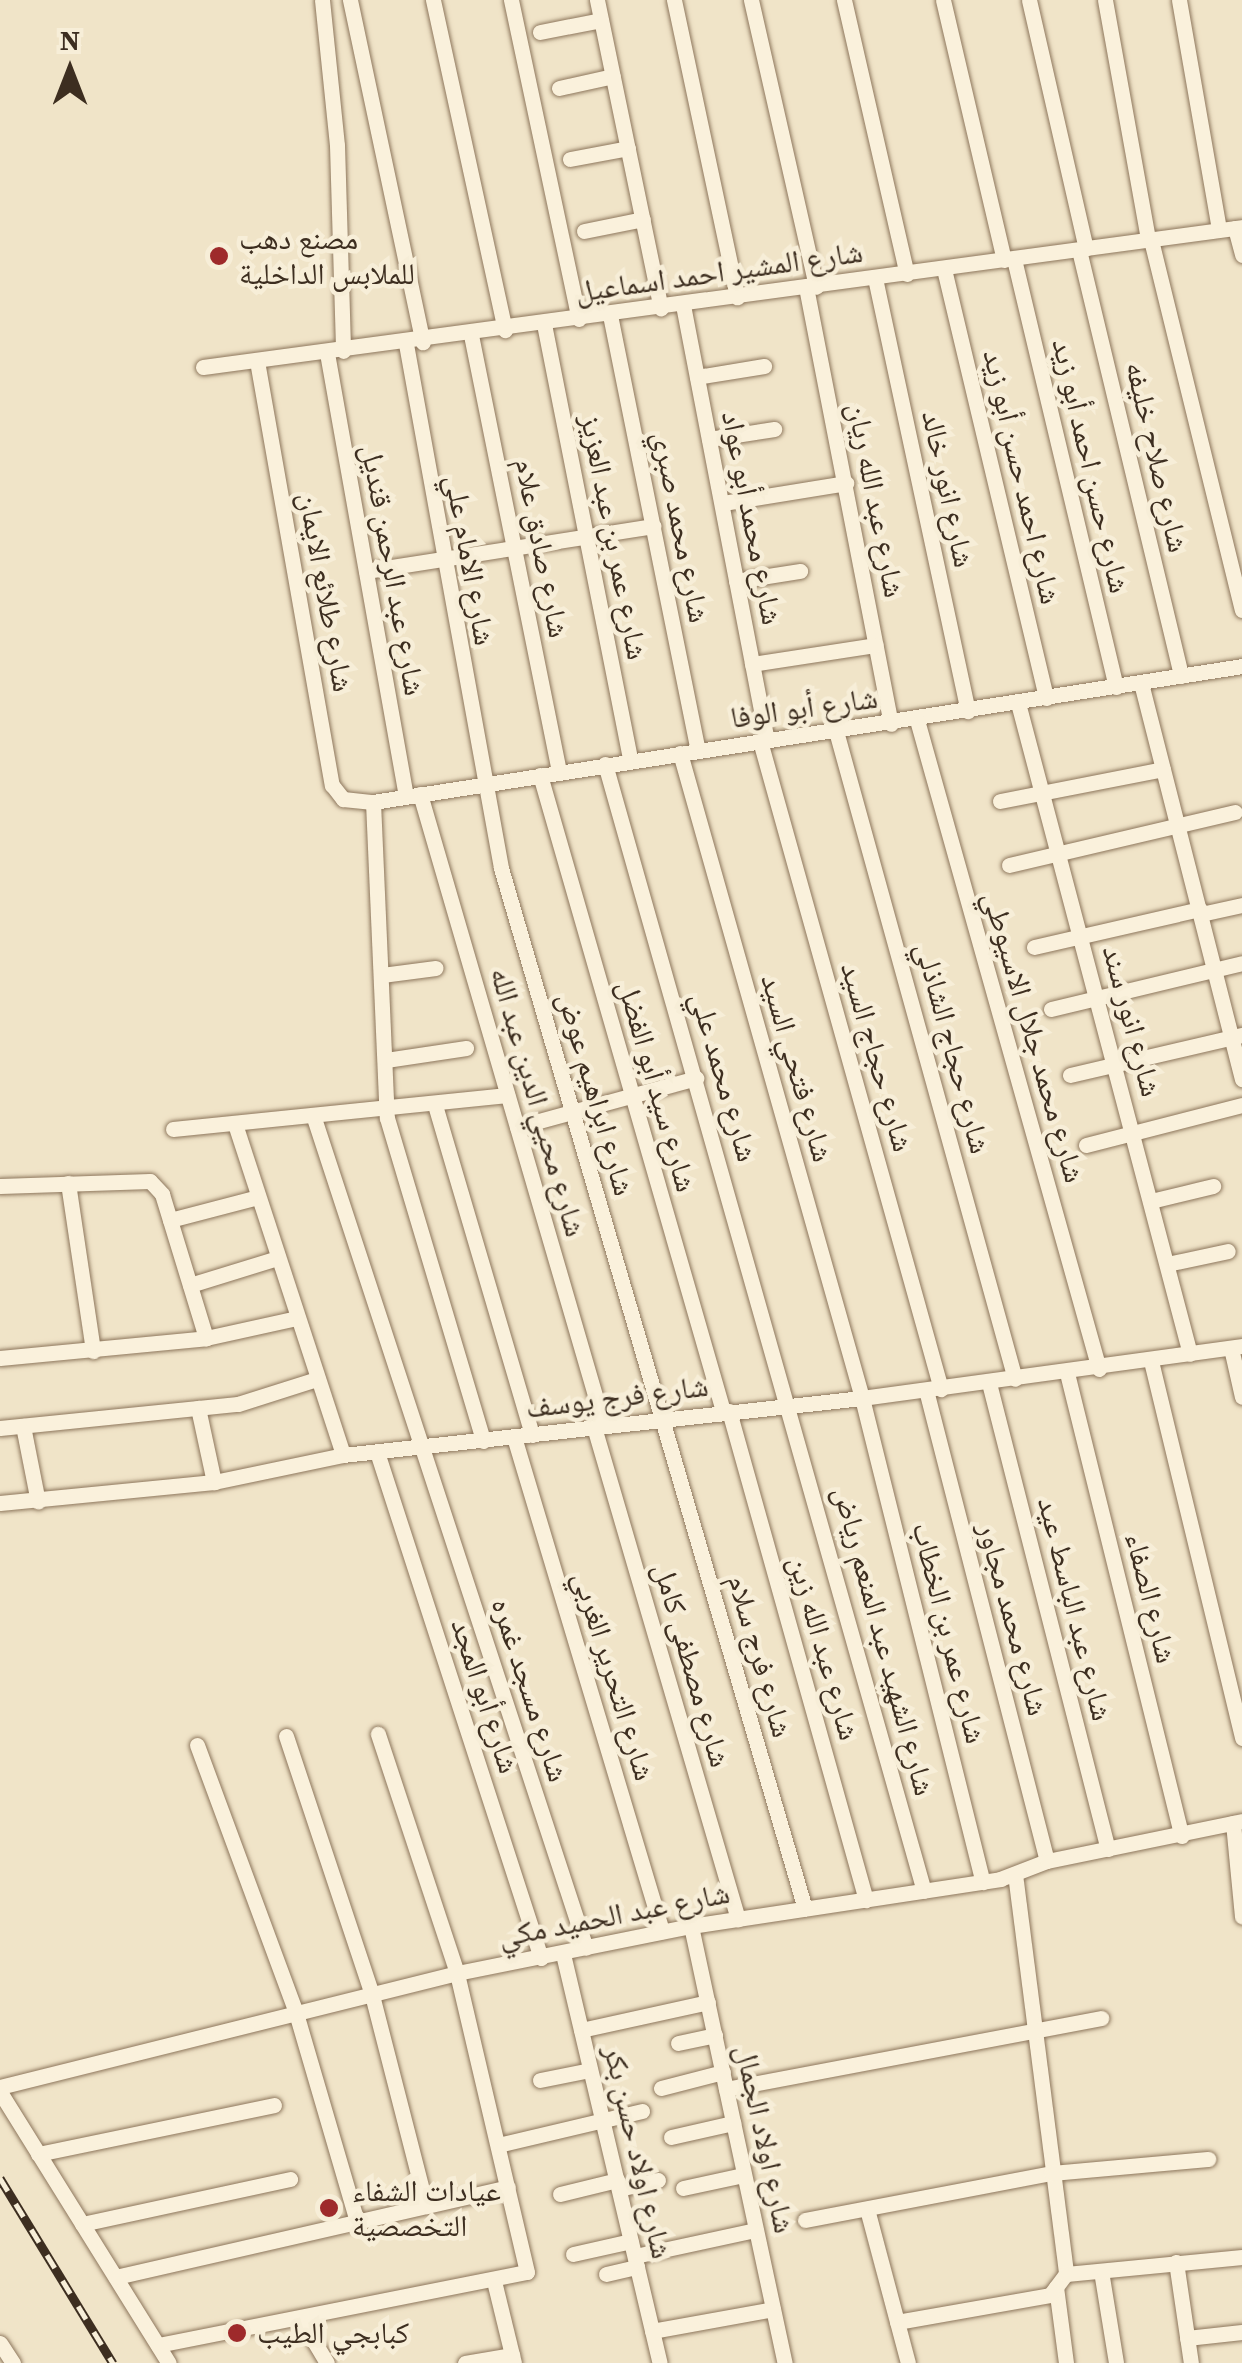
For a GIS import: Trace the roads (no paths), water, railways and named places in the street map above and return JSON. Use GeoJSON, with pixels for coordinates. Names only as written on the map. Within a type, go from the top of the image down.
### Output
{"type":"FeatureCollection","features":[{"type":"Feature","properties":{"kind":"street","name":"شارع عبد الرحمن قنديل"},"geometry":{"type":"LineString","coordinates":[[322,0],[337,145],[335,352],[366,571],[413,795]]}},
{"type":"Feature","properties":{"kind":"street"},"geometry":{"type":"LineString","coordinates":[[350,0],[423,342]]}},
{"type":"Feature","properties":{"kind":"street"},"geometry":{"type":"LineString","coordinates":[[432,0],[505,330]]}},
{"type":"Feature","properties":{"kind":"street"},"geometry":{"type":"LineString","coordinates":[[511,0],[579,319]]}},
{"type":"Feature","properties":{"kind":"street"},"geometry":{"type":"LineString","coordinates":[[598,0],[661,308]]}},
{"type":"Feature","properties":{"kind":"street"},"geometry":{"type":"LineString","coordinates":[[674,0],[737,298]]}},
{"type":"Feature","properties":{"kind":"street","name":"شارع عبد الله ريان"},"geometry":{"type":"LineString","coordinates":[[751,0],[811,287],[891,724]]}},
{"type":"Feature","properties":{"kind":"street"},"geometry":{"type":"LineString","coordinates":[[844,0],[907,274]]}},
{"type":"Feature","properties":{"kind":"street","name":"شارع حسن احمد أبو زيد"},"geometry":{"type":"LineString","coordinates":[[944,0],[1116,687]]}},
{"type":"Feature","properties":{"kind":"street","name":"شارع صلاح خليفه"},"geometry":{"type":"LineString","coordinates":[[1029,0],[1181,676]]}},
{"type":"Feature","properties":{"kind":"street"},"geometry":{"type":"LineString","coordinates":[[1105,0],[1150,240],[1242,610]]}},
{"type":"Feature","properties":{"kind":"street"},"geometry":{"type":"LineString","coordinates":[[1179,0],[1232,229],[1242,255]]}},
{"type":"Feature","properties":{"kind":"street"},"geometry":{"type":"LineString","coordinates":[[540,32],[602,20]]}},
{"type":"Feature","properties":{"kind":"street"},"geometry":{"type":"LineString","coordinates":[[559,88],[614,76]]}},
{"type":"Feature","properties":{"kind":"street"},"geometry":{"type":"LineString","coordinates":[[570,159],[628,148]]}},
{"type":"Feature","properties":{"kind":"street"},"geometry":{"type":"LineString","coordinates":[[584,231],[643,219]]}},
{"type":"Feature","properties":{"kind":"street","name":"شارع المشير احمد اسماعيل"},"geometry":{"type":"LineString","coordinates":[[203,367],[423,342],[1232,229]]}},
{"type":"Feature","properties":{"kind":"street","name":"شارع احمد حسن أبو زيد"},"geometry":{"type":"LineString","coordinates":[[944,268],[1046,698]]}},
{"type":"Feature","properties":{"kind":"street","name":"شارع انور خالد"},"geometry":{"type":"LineString","coordinates":[[875,278],[968,711]]}},
{"type":"Feature","properties":{"kind":"street","name":"شارع محمد أبو عواد"},"geometry":{"type":"LineString","coordinates":[[683,305],[723,504],[763,741]]}},
{"type":"Feature","properties":{"kind":"street","name":"شارع محمد صبري"},"geometry":{"type":"LineString","coordinates":[[610,315],[698,750]]}},
{"type":"Feature","properties":{"kind":"street","name":"شارع عمر بن عبد العزيز"},"geometry":{"type":"LineString","coordinates":[[544,324],[630,760]]}},
{"type":"Feature","properties":{"kind":"street","name":"شارع صادق علام"},"geometry":{"type":"LineString","coordinates":[[471,334],[559,772]]}},
{"type":"Feature","properties":{"kind":"street","name":"شارع الامام علي"},"geometry":{"type":"LineString","coordinates":[[406,344],[480,784]]}},
{"type":"Feature","properties":{"kind":"street","name":"شارع طلائع الايمان"},"geometry":{"type":"LineString","coordinates":[[257,361],[332,785],[343,799],[373,802]]}},
{"type":"Feature","properties":{"kind":"street"},"geometry":{"type":"LineString","coordinates":[[697,377],[764,366]]}},
{"type":"Feature","properties":{"kind":"street"},"geometry":{"type":"LineString","coordinates":[[709,439],[774,430]]}},
{"type":"Feature","properties":{"kind":"street"},"geometry":{"type":"LineString","coordinates":[[723,504],[846,483]]}},
{"type":"Feature","properties":{"kind":"street"},"geometry":{"type":"LineString","coordinates":[[366,571],[586,540],[653,526]]}},
{"type":"Feature","properties":{"kind":"street"},"geometry":{"type":"LineString","coordinates":[[736,581],[800,571]]}},
{"type":"Feature","properties":{"kind":"street"},"geometry":{"type":"LineString","coordinates":[[752,664],[876,645]]}},
{"type":"Feature","properties":{"kind":"street","name":"شارع أبو الوفا"},"geometry":{"type":"LineString","coordinates":[[373,802],[680,752],[917,720],[1242,666]]}},
{"type":"Feature","properties":{"kind":"street"},"geometry":{"type":"LineString","coordinates":[[1141,683],[1215,970],[1237,1036],[1242,1078]]}},
{"type":"Feature","properties":{"kind":"street","name":"شارع انور سند"},"geometry":{"type":"LineString","coordinates":[[1018,703],[1190,1354]]}},
{"type":"Feature","properties":{"kind":"street","name":"شارع محمد جلال الاسيوطي"},"geometry":{"type":"LineString","coordinates":[[917,720],[1098,1369]]}},
{"type":"Feature","properties":{"kind":"street","name":"شارع حجاج الشاذلي"},"geometry":{"type":"LineString","coordinates":[[836,731],[1015,1379]]}},
{"type":"Feature","properties":{"kind":"street","name":"شارع حجاج السيد"},"geometry":{"type":"LineString","coordinates":[[763,741],[933,1390]]}},
{"type":"Feature","properties":{"kind":"street","name":"شارع فتحي السيد"},"geometry":{"type":"LineString","coordinates":[[680,752],[862,1398]]}},
{"type":"Feature","properties":{"kind":"street","name":"شارع محمد علي"},"geometry":{"type":"LineString","coordinates":[[605,764],[790,1405]]}},
{"type":"Feature","properties":{"kind":"street"},"geometry":{"type":"LineString","coordinates":[[1000,801],[1164,769]]}},
{"type":"Feature","properties":{"kind":"street","name":"شارع سيد أبو الفضل"},"geometry":{"type":"LineString","coordinates":[[540,775],[631,1097],[726,1411]]}},
{"type":"Feature","properties":{"kind":"street","name":"شارع ابراهيم عوض"},"geometry":{"type":"LineString","coordinates":[[480,784],[662,1419]]}},
{"type":"Feature","properties":{"kind":"street","name":"شارع محيي الدين عبد الله"},"geometry":{"type":"LineString","coordinates":[[413,795],[508,1095],[599,1427]]}},
{"type":"Feature","properties":{"kind":"street"},"geometry":{"type":"LineString","coordinates":[[373,802],[387,1112],[483,1441]]}},
{"type":"Feature","properties":{"kind":"street"},"geometry":{"type":"LineString","coordinates":[[1009,865],[1236,812]]}},
{"type":"Feature","properties":{"kind":"street"},"geometry":{"type":"LineString","coordinates":[[1034,947],[1242,904]]}},
{"type":"Feature","properties":{"kind":"street"},"geometry":{"type":"LineString","coordinates":[[1052,1009],[1242,963]]}},
{"type":"Feature","properties":{"kind":"street"},"geometry":{"type":"LineString","coordinates":[[382,974],[436,968]]}},
{"type":"Feature","properties":{"kind":"street"},"geometry":{"type":"LineString","coordinates":[[1070,1075],[1237,1036]]}},
{"type":"Feature","properties":{"kind":"street"},"geometry":{"type":"LineString","coordinates":[[386,1060],[466,1048]]}},
{"type":"Feature","properties":{"kind":"street"},"geometry":{"type":"LineString","coordinates":[[517,1127],[696,1078]]}},
{"type":"Feature","properties":{"kind":"street"},"geometry":{"type":"LineString","coordinates":[[173,1129],[387,1112],[508,1095]]}},
{"type":"Feature","properties":{"kind":"street"},"geometry":{"type":"LineString","coordinates":[[1086,1145],[1242,1105]]}},
{"type":"Feature","properties":{"kind":"street"},"geometry":{"type":"LineString","coordinates":[[435,1106],[532,1435]]}},
{"type":"Feature","properties":{"kind":"street","name":"شارع مسجد غمره"},"geometry":{"type":"LineString","coordinates":[[314,1118],[586,1948]]}},
{"type":"Feature","properties":{"kind":"street"},"geometry":{"type":"LineString","coordinates":[[235,1124],[343,1455]]}},
{"type":"Feature","properties":{"kind":"street"},"geometry":{"type":"LineString","coordinates":[[0,1186],[150,1182],[170,1220],[206,1338]]}},
{"type":"Feature","properties":{"kind":"street"},"geometry":{"type":"LineString","coordinates":[[68,1183],[93,1351]]}},
{"type":"Feature","properties":{"kind":"street"},"geometry":{"type":"LineString","coordinates":[[1151,1201],[1213,1186]]}},
{"type":"Feature","properties":{"kind":"street"},"geometry":{"type":"LineString","coordinates":[[170,1220],[258,1197]]}},
{"type":"Feature","properties":{"kind":"street"},"geometry":{"type":"LineString","coordinates":[[1167,1264],[1228,1252]]}},
{"type":"Feature","properties":{"kind":"street"},"geometry":{"type":"LineString","coordinates":[[190,1286],[278,1258]]}},
{"type":"Feature","properties":{"kind":"street"},"geometry":{"type":"LineString","coordinates":[[0,1358],[206,1338],[297,1318]]}},
{"type":"Feature","properties":{"kind":"street"},"geometry":{"type":"LineString","coordinates":[[1237,1347],[1242,1397]]}},
{"type":"Feature","properties":{"kind":"street","name":"شارع فرج يوسف"},"geometry":{"type":"LineString","coordinates":[[0,1503],[214,1482],[343,1455],[933,1390],[1237,1347]]}},
{"type":"Feature","properties":{"kind":"street"},"geometry":{"type":"LineString","coordinates":[[1151,1361],[1242,1738]]}},
{"type":"Feature","properties":{"kind":"street","name":"شارع الصفاء"},"geometry":{"type":"LineString","coordinates":[[1067,1373],[1182,1836]]}},
{"type":"Feature","properties":{"kind":"street"},"geometry":{"type":"LineString","coordinates":[[0,1428],[198,1408],[317,1380]]}},
{"type":"Feature","properties":{"kind":"street","name":"شارع عبد الباسط عيد"},"geometry":{"type":"LineString","coordinates":[[989,1382],[1108,1848]]}},
{"type":"Feature","properties":{"kind":"street","name":"شارع محمد مجاور"},"geometry":{"type":"LineString","coordinates":[[933,1390],[1048,1861]]}},
{"type":"Feature","properties":{"kind":"street","name":"شارع عمر بن الخطاب"},"geometry":{"type":"LineString","coordinates":[[862,1398],[983,1882]]}},
{"type":"Feature","properties":{"kind":"street","name":"شارع الشهيد عبد المنعم رياض"},"geometry":{"type":"LineString","coordinates":[[790,1405],[924,1892]]}},
{"type":"Feature","properties":{"kind":"street"},"geometry":{"type":"LineString","coordinates":[[198,1408],[214,1482]]}},
{"type":"Feature","properties":{"kind":"street","name":"شارع عبد الله زين"},"geometry":{"type":"LineString","coordinates":[[726,1411],[866,1900]]}},
{"type":"Feature","properties":{"kind":"street","name":"شارع فرج سلام"},"geometry":{"type":"LineString","coordinates":[[662,1419],[806,1909]]}},
{"type":"Feature","properties":{"kind":"street"},"geometry":{"type":"LineString","coordinates":[[23,1426],[38,1502]]}},
{"type":"Feature","properties":{"kind":"street","name":"شارع مصطفى كامل"},"geometry":{"type":"LineString","coordinates":[[599,1427],[738,1918]]}},
{"type":"Feature","properties":{"kind":"street","name":"شارع التحرير الغربي"},"geometry":{"type":"LineString","coordinates":[[514,1437],[662,1931]]}},
{"type":"Feature","properties":{"kind":"street","name":"شارع أبو المجد"},"geometry":{"type":"LineString","coordinates":[[377,1452],[541,1958]]}},
{"type":"Feature","properties":{"kind":"street"},"geometry":{"type":"LineString","coordinates":[[158,2345],[494,2282],[527,2268],[458,1973],[378,1734]]}},
{"type":"Feature","properties":{"kind":"street"},"geometry":{"type":"LineString","coordinates":[[286,1736],[372,1996],[426,2206]]}},
{"type":"Feature","properties":{"kind":"street"},"geometry":{"type":"LineString","coordinates":[[197,1745],[296,2013],[357,2222]]}},
{"type":"Feature","properties":{"kind":"street"},"geometry":{"type":"LineString","coordinates":[[1237,1822],[1242,1917]]}},
{"type":"Feature","properties":{"kind":"street","name":"شارع عبد الحميد مكي"},"geometry":{"type":"LineString","coordinates":[[0,2090],[458,1973],[662,1931],[983,1882],[1048,1861],[1237,1822]]}},
{"type":"Feature","properties":{"kind":"street"},"geometry":{"type":"LineString","coordinates":[[1015,1874],[1051,2174],[1066,2363]]}},
{"type":"Feature","properties":{"kind":"street","name":"شارع اولاد الجمال"},"geometry":{"type":"LineString","coordinates":[[691,1926],[786,2363]]}},
{"type":"Feature","properties":{"kind":"street","name":"شارع اولاد حسن بكر"},"geometry":{"type":"LineString","coordinates":[[562,1954],[660,2363]]}},
{"type":"Feature","properties":{"kind":"street"},"geometry":{"type":"LineString","coordinates":[[581,2030],[708,2002]]}},
{"type":"Feature","properties":{"kind":"street"},"geometry":{"type":"LineString","coordinates":[[661,2088],[1102,2018]]}},
{"type":"Feature","properties":{"kind":"street"},"geometry":{"type":"LineString","coordinates":[[678,2043],[714,2035]]}},
{"type":"Feature","properties":{"kind":"street"},"geometry":{"type":"LineString","coordinates":[[540,2080],[590,2070]]}},
{"type":"Feature","properties":{"kind":"street"},"geometry":{"type":"LineString","coordinates":[[0,2090],[170,2363]]}},
{"type":"Feature","properties":{"kind":"street"},"geometry":{"type":"LineString","coordinates":[[38,2154],[274,2105]]}},
{"type":"Feature","properties":{"kind":"street"},"geometry":{"type":"LineString","coordinates":[[498,2145],[642,2111]]}},
{"type":"Feature","properties":{"kind":"street"},"geometry":{"type":"LineString","coordinates":[[671,2137],[733,2123]]}},
{"type":"Feature","properties":{"kind":"street"},"geometry":{"type":"LineString","coordinates":[[805,2220],[1051,2174],[1208,2160]]}},
{"type":"Feature","properties":{"kind":"street"},"geometry":{"type":"LineString","coordinates":[[683,2188],[744,2175]]}},
{"type":"Feature","properties":{"kind":"street"},"geometry":{"type":"LineString","coordinates":[[82,2224],[290,2179]]}},
{"type":"Feature","properties":{"kind":"street"},"geometry":{"type":"LineString","coordinates":[[560,2194],[658,2180]]}},
{"type":"Feature","properties":{"kind":"street"},"geometry":{"type":"LineString","coordinates":[[116,2278],[508,2188]]}},
{"type":"Feature","properties":{"kind":"street"},"geometry":{"type":"LineString","coordinates":[[868,2209],[908,2363]]}},
{"type":"Feature","properties":{"kind":"street"},"geometry":{"type":"LineString","coordinates":[[574,2254],[634,2255],[755,2230]]}},
{"type":"Feature","properties":{"kind":"street"},"geometry":{"type":"LineString","coordinates":[[606,2274],[634,2255]]}},
{"type":"Feature","properties":{"kind":"street"},"geometry":{"type":"LineString","coordinates":[[897,2322],[1050,2294],[1061,2280],[1101,2271],[1242,2257]]}},
{"type":"Feature","properties":{"kind":"street"},"geometry":{"type":"LineString","coordinates":[[1176,2262],[1191,2363]]}},
{"type":"Feature","properties":{"kind":"street"},"geometry":{"type":"LineString","coordinates":[[1101,2271],[1116,2363]]}},
{"type":"Feature","properties":{"kind":"street"},"geometry":{"type":"LineString","coordinates":[[465,2363],[513,2359],[494,2282]]}},
{"type":"Feature","properties":{"kind":"street"},"geometry":{"type":"LineString","coordinates":[[652,2331],[773,2308]]}},
{"type":"Feature","properties":{"kind":"street"},"geometry":{"type":"LineString","coordinates":[[300,2318],[327,2363]]}},
{"type":"Feature","properties":{"kind":"street"},"geometry":{"type":"LineString","coordinates":[[1187,2338],[1242,2332]]}},
{"type":"Feature","properties":{"kind":"street"},"geometry":{"type":"LineString","coordinates":[[0,2343],[13,2363]]}},
{"type":"Feature","properties":{"kind":"railway"},"geometry":{"type":"LineString","coordinates":[[0,2178],[113,2363]]}},
{"type":"Feature","properties":{"kind":"place","name":"مصنع دهب للملابس الداخلية"},"geometry":{"type":"Point","coordinates":[219,256]}},
{"type":"Feature","properties":{"kind":"place","name":"عيادات الشفاء التخصصية"},"geometry":{"type":"Point","coordinates":[329,2208]}},
{"type":"Feature","properties":{"kind":"place","name":"كبابجي الطيب"},"geometry":{"type":"Point","coordinates":[237,2333]}}]}
